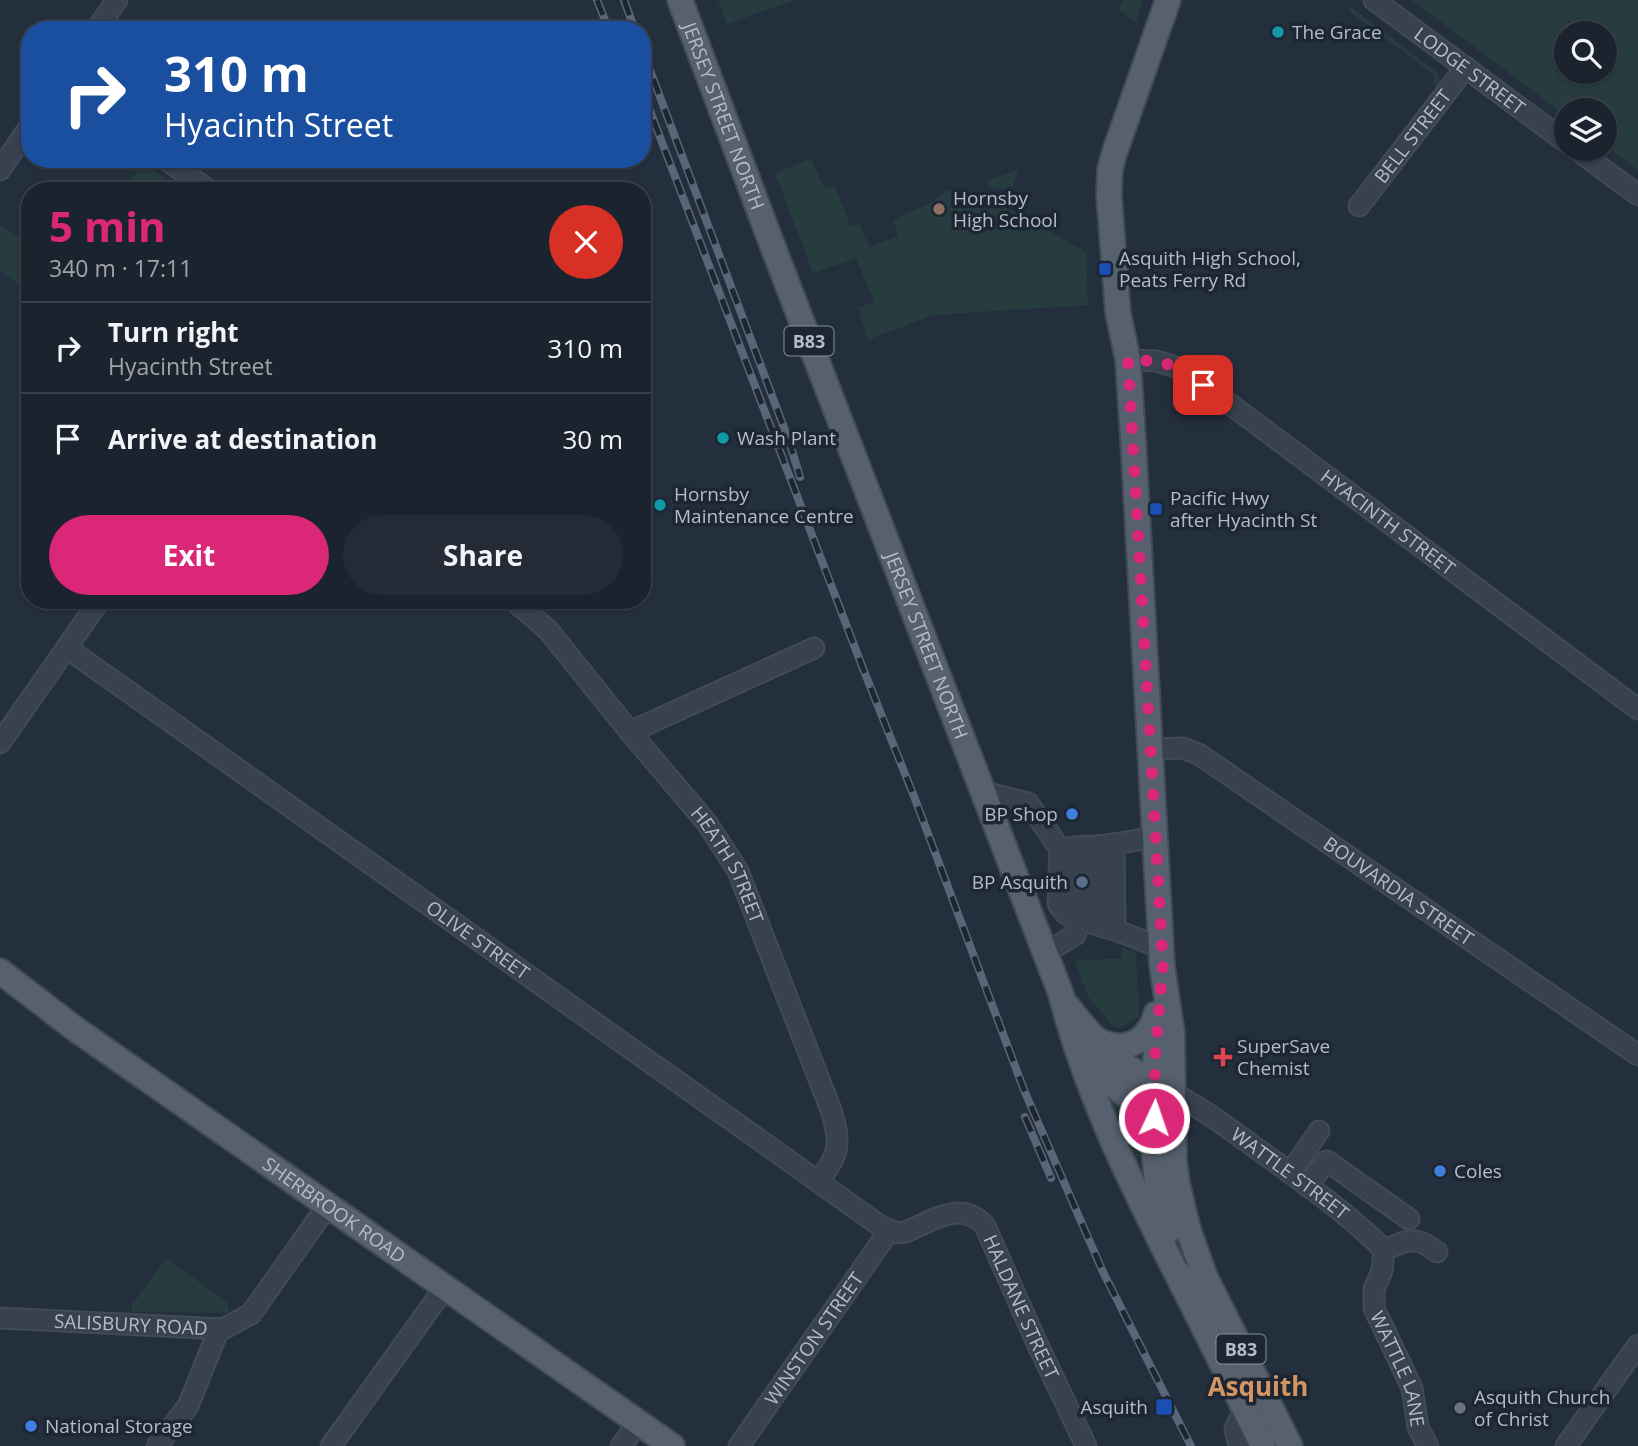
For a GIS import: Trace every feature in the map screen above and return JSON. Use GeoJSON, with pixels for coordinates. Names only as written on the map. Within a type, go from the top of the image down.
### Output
{"type":"FeatureCollection","features":[{"type":"Feature","properties":{"kind":"main road","name":"JERSEY STREET NORTH"},"geometry":{"type":"LineString","coordinates":[[680,0],[1045,953],[1061,994],[1081,1033],[1093,1094],[1151,1223],[1184,1288]]}},
{"type":"Feature","properties":{"kind":"main road"},"geometry":{"type":"LineString","coordinates":[[1168,0],[1120,135],[1110,169],[1110,195],[1118,313],[1128,360],[1162,957],[1172,1032],[1170,1099]]}},
{"type":"Feature","properties":{"kind":"main road"},"geometry":{"type":"LineString","coordinates":[[1128,360],[1134,320],[1126,176],[1134,141],[1184,0]]}},
{"type":"Feature","properties":{"kind":"main road"},"geometry":{"type":"LineString","coordinates":[[1162,957],[1160,1000],[1170,1099]]}},
{"type":"Feature","properties":{"kind":"main road","name":"SHERBROOK ROAD"},"geometry":{"type":"LineString","coordinates":[[0,971],[74,1028],[672,1446]]}},
{"type":"Feature","properties":{"kind":"main road"},"geometry":{"type":"LineString","coordinates":[[1081,1033],[1102,1043],[1133,1045],[1151,1028],[1160,1000]]}},
{"type":"Feature","properties":{"kind":"main road","name":"B83"},"geometry":{"type":"LineString","coordinates":[[1081,1033],[1089,1059],[1116,1087],[1134,1100],[1170,1099]]}},
{"type":"Feature","properties":{"kind":"main road","name":"B83"},"geometry":{"type":"LineString","coordinates":[[1170,1099],[1153,1153],[1158,1196],[1184,1288],[1254,1403],[1290,1446]]}},
{"type":"Feature","properties":{"kind":"main road","name":"B83"},"geometry":{"type":"LineString","coordinates":[[1170,1099],[1177,1183],[1194,1251],[1254,1403],[1264,1446]]}},
{"type":"Feature","properties":{"kind":"street"},"geometry":{"type":"LineString","coordinates":[[102,21],[117,0]]}},
{"type":"Feature","properties":{"kind":"street","name":"LODGE STREET"},"geometry":{"type":"LineString","coordinates":[[1374,0],[1554,133]]}},
{"type":"Feature","properties":{"kind":"street","name":"BELL STREET"},"geometry":{"type":"LineString","coordinates":[[1359,206],[1466,67]]}},
{"type":"Feature","properties":{"kind":"street"},"geometry":{"type":"LineString","coordinates":[[0,170],[21,139]]}},
{"type":"Feature","properties":{"kind":"street"},"geometry":{"type":"LineString","coordinates":[[1592,161],[1638,195]]}},
{"type":"Feature","properties":{"kind":"street"},"geometry":{"type":"LineString","coordinates":[[178,168],[197,182]]}},
{"type":"Feature","properties":{"kind":"street","name":"HYACINTH STREET"},"geometry":{"type":"LineString","coordinates":[[1128,360],[1156,361],[1183,369],[1638,709]]}},
{"type":"Feature","properties":{"kind":"street"},"geometry":{"type":"LineString","coordinates":[[0,743],[94,609]]}},
{"type":"Feature","properties":{"kind":"street","name":"HEATH STREET"},"geometry":{"type":"LineString","coordinates":[[529,609],[707,824],[738,872],[838,1133],[836,1155],[819,1181]]}},
{"type":"Feature","properties":{"kind":"street","name":"OLIVE STREET"},"geometry":{"type":"LineString","coordinates":[[67,648],[889,1231]]}},
{"type":"Feature","properties":{"kind":"street"},"geometry":{"type":"LineString","coordinates":[[630,732],[814,648]]}},
{"type":"Feature","properties":{"kind":"street","name":"BOUVARDIA STREET"},"geometry":{"type":"LineString","coordinates":[[1150,749],[1183,748],[1200,755],[1638,1055]]}},
{"type":"Feature","properties":{"kind":"street"},"geometry":{"type":"LineString","coordinates":[[984,792],[1028,803],[1087,846],[1155,837]]}},
{"type":"Feature","properties":{"kind":"street"},"geometry":{"type":"LineString","coordinates":[[1087,846],[1097,925]]}},
{"type":"Feature","properties":{"kind":"street"},"geometry":{"type":"LineString","coordinates":[[1087,846],[1097,925]]}},
{"type":"Feature","properties":{"kind":"street"},"geometry":{"type":"LineString","coordinates":[[1045,953],[1097,925]]}},
{"type":"Feature","properties":{"kind":"street"},"geometry":{"type":"LineString","coordinates":[[1097,925],[1162,957]]}},
{"type":"Feature","properties":{"kind":"street","name":"WATTLE STREET"},"geometry":{"type":"LineString","coordinates":[[1170,1099],[1200,1107],[1368,1233],[1384,1250]]}},
{"type":"Feature","properties":{"kind":"street"},"geometry":{"type":"LineString","coordinates":[[1290,1173],[1319,1131]]}},
{"type":"Feature","properties":{"kind":"street"},"geometry":{"type":"LineString","coordinates":[[1307,1186],[1327,1161],[1409,1219]]}},
{"type":"Feature","properties":{"kind":"street","name":"SALISBURY ROAD"},"geometry":{"type":"LineString","coordinates":[[0,1318],[223,1329],[251,1314],[328,1205]]}},
{"type":"Feature","properties":{"kind":"street","name":"HALDANE STREET"},"geometry":{"type":"LineString","coordinates":[[889,1231],[905,1232],[954,1212],[964,1212],[980,1220],[1086,1446]]}},
{"type":"Feature","properties":{"kind":"street","name":"WINSTON STREET"},"geometry":{"type":"LineString","coordinates":[[739,1446],[889,1231]]}},
{"type":"Feature","properties":{"kind":"street"},"geometry":{"type":"LineString","coordinates":[[1384,1250],[1405,1242],[1423,1241],[1437,1252]]}},
{"type":"Feature","properties":{"kind":"street","name":"WATTLE LANE"},"geometry":{"type":"LineString","coordinates":[[1384,1250],[1382,1271],[1374,1289],[1374,1308],[1412,1388],[1418,1427],[1428,1446]]}},
{"type":"Feature","properties":{"kind":"street"},"geometry":{"type":"LineString","coordinates":[[331,1446],[446,1286]]}},
{"type":"Feature","properties":{"kind":"street"},"geometry":{"type":"LineString","coordinates":[[157,1446],[188,1406],[219,1329]]}},
{"type":"Feature","properties":{"kind":"street"},"geometry":{"type":"LineString","coordinates":[[1569,1445],[1638,1345]]}},
{"type":"Feature","properties":{"kind":"street"},"geometry":{"type":"LineString","coordinates":[[1239,1446],[1235,1429],[1254,1403]]}},
{"type":"Feature","properties":{"kind":"street"},"geometry":{"type":"LineString","coordinates":[[621,1446],[639,1422]]}},
{"type":"Feature","properties":{"kind":"green space"},"geometry":{"type":"Polygon","coordinates":[[[718,0],[795,0],[727,24],[718,0]]]}},
{"type":"Feature","properties":{"kind":"green space"},"geometry":{"type":"Polygon","coordinates":[[[1124,0],[1143,0],[1136,22],[1118,9],[1124,0]]]}},
{"type":"Feature","properties":{"kind":"green space"},"geometry":{"type":"Polygon","coordinates":[[[1412,0],[1638,0],[1638,170],[1617,154],[1617,98],[1554,98],[1554,107],[1412,0]]]}},
{"type":"Feature","properties":{"kind":"green space"},"geometry":{"type":"Polygon","coordinates":[[[1351,7],[1438,73],[1441,84],[1359,191],[1435,89],[1433,74],[1348,10],[1351,7]]]}},
{"type":"Feature","properties":{"kind":"green space"},"geometry":{"type":"Polygon","coordinates":[[[811,159],[825,189],[835,186],[850,225],[860,225],[869,247],[898,236],[893,220],[932,202],[946,190],[984,195],[1086,252],[1088,305],[933,315],[868,340],[858,308],[874,302],[856,258],[813,273],[775,173],[811,159]]]}},
{"type":"Feature","properties":{"kind":"green space"},"geometry":{"type":"Polygon","coordinates":[[[140,168],[150,168],[171,182],[130,182],[140,168]]]}},
{"type":"Feature","properties":{"kind":"green space"},"geometry":{"type":"Polygon","coordinates":[[[1018,170],[1012,190],[988,188],[988,180],[1018,170]]]}},
{"type":"Feature","properties":{"kind":"green space"},"geometry":{"type":"Polygon","coordinates":[[[0,225],[21,239],[21,286],[0,271],[0,225]]]}},
{"type":"Feature","properties":{"kind":"green space"},"geometry":{"type":"Polygon","coordinates":[[[1121,947],[1136,953],[1139,1017],[1115,1028],[1088,997],[1075,961],[1121,958],[1121,947]]]}},
{"type":"Feature","properties":{"kind":"green space"},"geometry":{"type":"Polygon","coordinates":[[[1102,1084],[1141,1118],[1138,1167],[1136,1166],[1102,1084]]]}},
{"type":"Feature","properties":{"kind":"green space"},"geometry":{"type":"Polygon","coordinates":[[[166,1258],[227,1302],[229,1313],[132,1312],[132,1305],[166,1258]]]}},
{"type":"Feature","properties":{"kind":"railway"},"geometry":{"type":"LineString","coordinates":[[597,0],[605,21]]}},
{"type":"Feature","properties":{"kind":"railway"},"geometry":{"type":"LineString","coordinates":[[624,0],[632,21]]}},
{"type":"Feature","properties":{"kind":"railway"},"geometry":{"type":"LineString","coordinates":[[651,73],[789,441],[800,477]]}},
{"type":"Feature","properties":{"kind":"railway"},"geometry":{"type":"LineString","coordinates":[[651,114],[1024,1090],[1103,1272],[1191,1446]]}},
{"type":"Feature","properties":{"kind":"railway"},"geometry":{"type":"LineString","coordinates":[[1025,1117],[1051,1178]]}},
{"type":"Feature","properties":{"kind":"place","name":"The Grace"},"geometry":{"type":"Point","coordinates":[1278,32]}},
{"type":"Feature","properties":{"kind":"place","name":"Hornsby High School"},"geometry":{"type":"Point","coordinates":[939,209]}},
{"type":"Feature","properties":{"kind":"place","name":"Asquith High School, Peats Ferry Rd"},"geometry":{"type":"Point","coordinates":[1105,269]}},
{"type":"Feature","properties":{"kind":"place","name":"Wash Plant"},"geometry":{"type":"Point","coordinates":[723,438]}},
{"type":"Feature","properties":{"kind":"place","name":"Hornsby Maintenance Centre"},"geometry":{"type":"Point","coordinates":[660,505]}},
{"type":"Feature","properties":{"kind":"place","name":"Pacific Hwy after Hyacinth St"},"geometry":{"type":"Point","coordinates":[1156,509]}},
{"type":"Feature","properties":{"kind":"place","name":"BP Shop"},"geometry":{"type":"Point","coordinates":[1072,814]}},
{"type":"Feature","properties":{"kind":"place","name":"BP Asquith"},"geometry":{"type":"Point","coordinates":[1082,882]}},
{"type":"Feature","properties":{"kind":"place","name":"SuperSave Chemist"},"geometry":{"type":"Point","coordinates":[1223,1057]}},
{"type":"Feature","properties":{"kind":"place","name":"Coles"},"geometry":{"type":"Point","coordinates":[1440,1171]}},
{"type":"Feature","properties":{"kind":"place","name":"Asquith"},"geometry":{"type":"Point","coordinates":[1164,1407]}},
{"type":"Feature","properties":{"kind":"place","name":"Asquith Church of Christ"},"geometry":{"type":"Point","coordinates":[1460,1408]}},
{"type":"Feature","properties":{"kind":"place","name":"National Storage"},"geometry":{"type":"Point","coordinates":[31,1426]}},
{"type":"Feature","properties":{"kind":"district","name":"Asquith"},"geometry":{"type":"Point","coordinates":[1258,1386]}},
{"type":"Feature","properties":{"kind":"route"},"geometry":{"type":"LineString","coordinates":[[1154,1118],[1155,1056],[1163,965],[1128,360],[1174,365],[1203,385]]}}]}
